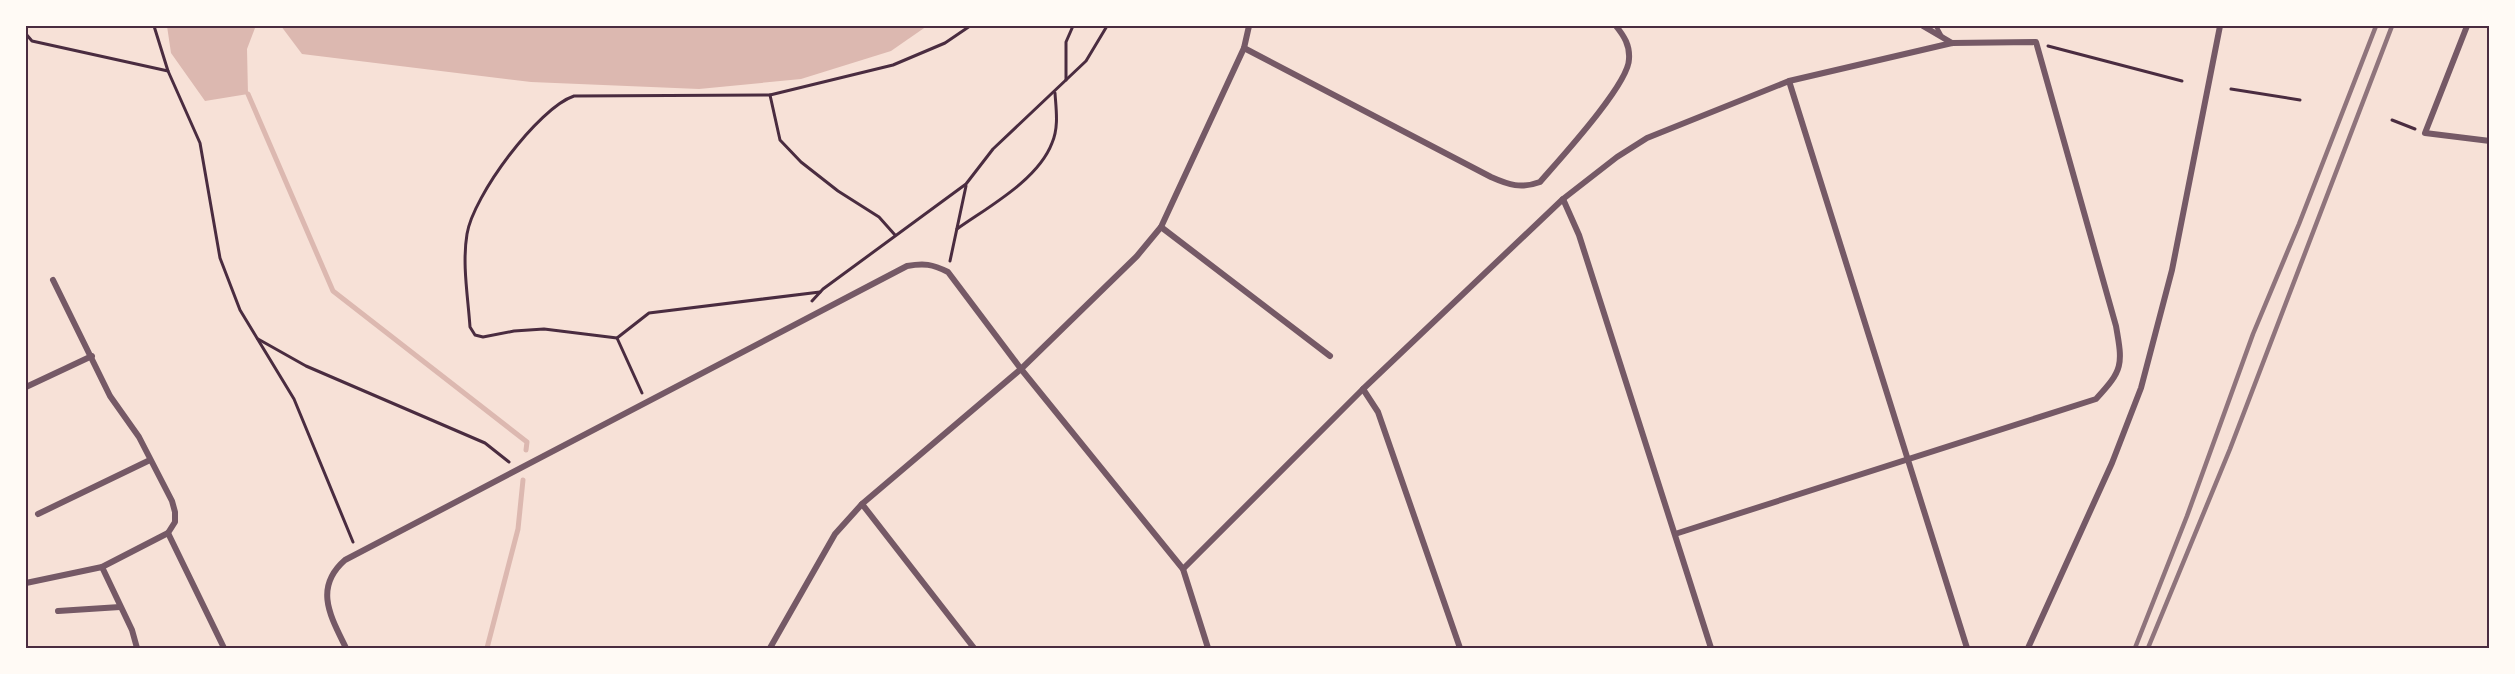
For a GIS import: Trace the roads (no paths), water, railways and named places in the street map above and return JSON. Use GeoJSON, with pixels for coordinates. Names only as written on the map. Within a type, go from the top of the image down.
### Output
{"type":"FeatureCollection","features":[{"type":"Feature","properties":{"kind":"street"},"geometry":{"type":"LineString","coordinates":[[770,648],[835,534],[862,504],[1021,369],[1137,256],[1161,227],[1244,48],[1249,26]]}},
{"type":"Feature","properties":{"kind":"street"},"geometry":{"type":"LineString","coordinates":[[1244,48],[1491,177],[1510,186],[1526,187],[1540,183],[1616,89],[1630,60],[1626,40],[1616,26]]}},
{"type":"Feature","properties":{"kind":"street"},"geometry":{"type":"LineString","coordinates":[[1923,26],[1952,43]]}},
{"type":"Feature","properties":{"kind":"street"},"geometry":{"type":"LineString","coordinates":[[2028,648],[2112,463],[2141,388],[2172,270],[2220,26]]}},
{"type":"Feature","properties":{"kind":"street"},"geometry":{"type":"LineString","coordinates":[[2467,26],[2426,133],[2490,141]]}},
{"type":"Feature","properties":{"kind":"street"},"geometry":{"type":"LineString","coordinates":[[1183,569],[1363,389],[1563,199],[1617,157],[1647,138],[1790,81],[1952,43],[2036,42],[2115,326],[2121,353],[2116,378],[2096,399],[1906,458],[1675,534]]}},
{"type":"Feature","properties":{"kind":"street"},"geometry":{"type":"LineString","coordinates":[[1790,81],[1967,648]]}},
{"type":"Feature","properties":{"kind":"street"},"geometry":{"type":"LineString","coordinates":[[1563,199],[1579,236],[1711,648]]}},
{"type":"Feature","properties":{"kind":"street"},"geometry":{"type":"LineString","coordinates":[[1161,227],[1330,356]]}},
{"type":"Feature","properties":{"kind":"street"},"geometry":{"type":"LineString","coordinates":[[346,648],[334,622],[326,595],[335,569],[357,552],[907,266],[922,263],[948,272],[1021,369],[1183,569],[1208,648]]}},
{"type":"Feature","properties":{"kind":"street"},"geometry":{"type":"LineString","coordinates":[[26,583],[102,567],[168,533],[175,522],[175,512],[140,437],[113,401],[53,280]]}},
{"type":"Feature","properties":{"kind":"street"},"geometry":{"type":"LineString","coordinates":[[26,387],[92,356]]}},
{"type":"Feature","properties":{"kind":"street"},"geometry":{"type":"LineString","coordinates":[[1363,389],[1378,412],[1460,648]]}},
{"type":"Feature","properties":{"kind":"street"},"geometry":{"type":"LineString","coordinates":[[38,514],[150,460]]}},
{"type":"Feature","properties":{"kind":"street"},"geometry":{"type":"LineString","coordinates":[[862,504],[974,648]]}},
{"type":"Feature","properties":{"kind":"street"},"geometry":{"type":"LineString","coordinates":[[168,533],[224,648]]}},
{"type":"Feature","properties":{"kind":"street"},"geometry":{"type":"LineString","coordinates":[[102,567],[137,648]]}},
{"type":"Feature","properties":{"kind":"street"},"geometry":{"type":"LineString","coordinates":[[58,611],[120,607]]}},
{"type":"Feature","properties":{"kind":"lane"},"geometry":{"type":"LineString","coordinates":[[1936,26],[1942,37]]}},
{"type":"Feature","properties":{"kind":"waterway"},"geometry":{"type":"LineString","coordinates":[[248,94],[333,291],[527,442],[526,450]]}},
{"type":"Feature","properties":{"kind":"waterway"},"geometry":{"type":"LineString","coordinates":[[487,648],[518,529],[523,480]]}},
{"type":"Feature","properties":{"kind":"railway"},"geometry":{"type":"LineString","coordinates":[[2135,648],[2187,516],[2253,334],[2299,224],[2376,26]]}},
{"type":"Feature","properties":{"kind":"railway"},"geometry":{"type":"LineString","coordinates":[[2148,648],[2230,449],[2392,26]]}}]}
